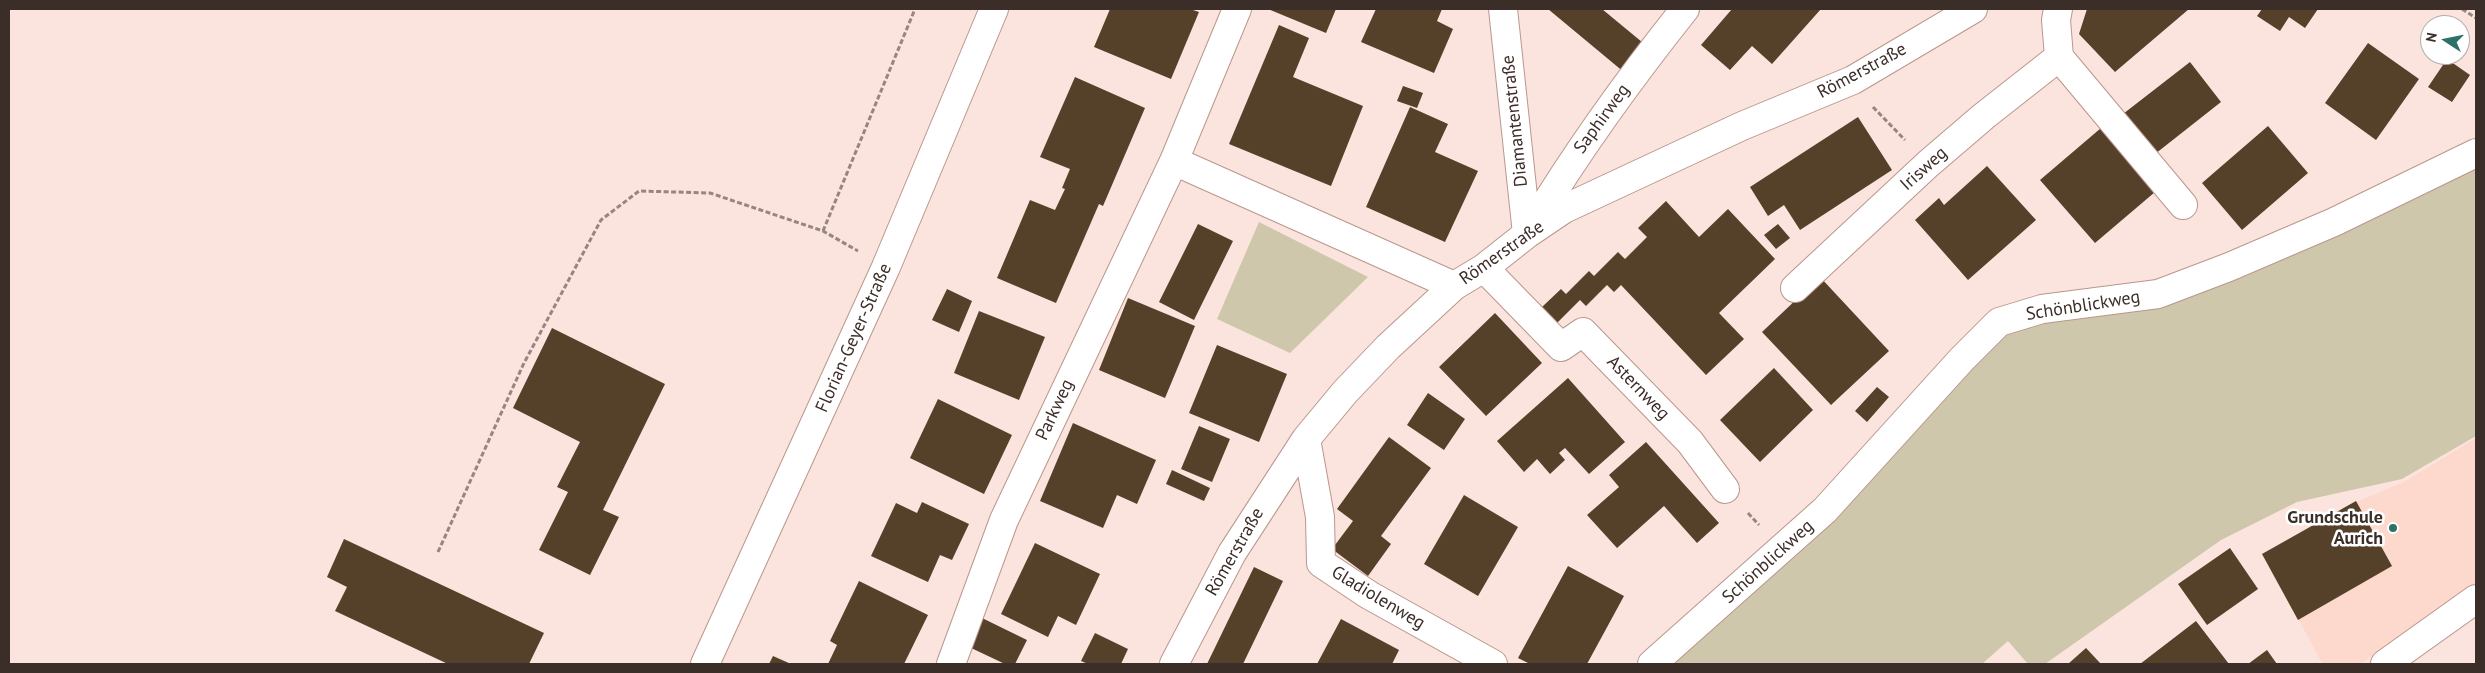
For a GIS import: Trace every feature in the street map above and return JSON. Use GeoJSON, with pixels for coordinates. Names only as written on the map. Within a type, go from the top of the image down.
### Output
{"type":"FeatureCollection","features":[{"type":"Feature","properties":{"kind":"street","name":"Florian-Geyer-Straße"},"geometry":{"type":"LineString","coordinates":[[705,664],[886,268],[994,9]]}},
{"type":"Feature","properties":{"kind":"street","name":"Parkweg"},"geometry":{"type":"LineString","coordinates":[[951,664],[1004,520],[1174,161],[1237,9]]}},
{"type":"Feature","properties":{"kind":"street","name":"Diamantenstraße"},"geometry":{"type":"LineString","coordinates":[[1503,9],[1527,234]]}},
{"type":"Feature","properties":{"kind":"street","name":"Saphirweg"},"geometry":{"type":"LineString","coordinates":[[1527,234],[1570,163],[1649,54],[1685,9]]}},
{"type":"Feature","properties":{"kind":"street","name":"Römerstraße"},"geometry":{"type":"LineString","coordinates":[[1174,664],[1232,553],[1306,438],[1345,392],[1388,347],[1454,286],[1484,268],[1527,234],[1564,209],[1742,126],[1853,80],[1973,9]]}},
{"type":"Feature","properties":{"kind":"street"},"geometry":{"type":"LineString","coordinates":[[2058,9],[2056,20],[2059,57],[2183,205]]}},
{"type":"Feature","properties":{"kind":"street","name":"Irisweg"},"geometry":{"type":"LineString","coordinates":[[1795,288],[1928,164],[1984,116],[2059,57]]}},
{"type":"Feature","properties":{"kind":"street","name":"Schönblickweg"},"geometry":{"type":"LineString","coordinates":[[1652,664],[1825,510],[1998,322],[2042,309],[2158,294],[2229,267],[2334,222],[2476,153]]}},
{"type":"Feature","properties":{"kind":"street"},"geometry":{"type":"LineString","coordinates":[[1174,161],[1454,286]]}},
{"type":"Feature","properties":{"kind":"street","name":"Asternweg"},"geometry":{"type":"LineString","coordinates":[[1484,268],[1561,347],[1583,332],[1690,442],[1725,489]]}},
{"type":"Feature","properties":{"kind":"street","name":"Gladiolenweg"},"geometry":{"type":"LineString","coordinates":[[1306,438],[1320,517],[1321,563],[1369,595],[1493,664]]}},
{"type":"Feature","properties":{"kind":"street"},"geometry":{"type":"LineString","coordinates":[[2385,664],[2476,599]]}},
{"type":"Feature","properties":{"kind":"path"},"geometry":{"type":"LineString","coordinates":[[824,231],[915,9]]}},
{"type":"Feature","properties":{"kind":"path"},"geometry":{"type":"LineString","coordinates":[[2462,9],[2476,18]]}},
{"type":"Feature","properties":{"kind":"path"},"geometry":{"type":"LineString","coordinates":[[1872,107],[1900,135]]}},
{"type":"Feature","properties":{"kind":"path"},"geometry":{"type":"LineString","coordinates":[[438,552],[524,363],[601,220],[639,191],[710,193],[824,231],[886,268]]}},
{"type":"Feature","properties":{"kind":"path"},"geometry":{"type":"LineString","coordinates":[[1725,489],[1782,548]]}},
{"type":"Feature","properties":{"kind":"shaded area"},"geometry":{"type":"Polygon","coordinates":[[[2476,164],[2476,436],[2402,479],[2297,502],[2221,540],[2045,664],[2028,664],[2008,641],[1982,664],[1664,664],[2003,331],[2041,321],[2160,301],[2476,164]]]}},
{"type":"Feature","properties":{"kind":"shaded area"},"geometry":{"type":"Polygon","coordinates":[[[1259,222],[1368,277],[1290,353],[1217,319],[1259,222]]]}},
{"type":"Feature","properties":{"kind":"shaded area","name":"Grundschule Aurich"},"geometry":{"type":"Polygon","coordinates":[[[2476,438],[2476,583],[2360,664],[2323,664],[2262,554],[2356,502],[2404,482],[2476,438]]]}},
{"type":"Feature","properties":{"kind":"building"},"geometry":{"type":"Polygon","coordinates":[[[1110,9],[1190,9],[1199,12],[1171,79],[1094,47],[1110,9]]]}},
{"type":"Feature","properties":{"kind":"building"},"geometry":{"type":"Polygon","coordinates":[[[1268,9],[1336,9],[1326,33],[1268,9]]]}},
{"type":"Feature","properties":{"kind":"building"},"geometry":{"type":"Polygon","coordinates":[[[1376,9],[1442,9],[1437,21],[1453,29],[1434,73],[1361,42],[1376,9]]]}},
{"type":"Feature","properties":{"kind":"building"},"geometry":{"type":"Polygon","coordinates":[[[1548,9],[1602,9],[1648,47],[1625,73],[1548,9]]]}},
{"type":"Feature","properties":{"kind":"building"},"geometry":{"type":"Polygon","coordinates":[[[1732,9],[1821,9],[1772,64],[1752,46],[1730,70],[1701,45],[1732,9]]]}},
{"type":"Feature","properties":{"kind":"building"},"geometry":{"type":"Polygon","coordinates":[[[2087,9],[2189,9],[2115,72],[2079,34],[2087,9]]]}},
{"type":"Feature","properties":{"kind":"building"},"geometry":{"type":"Polygon","coordinates":[[[2262,9],[2318,9],[2305,28],[2289,17],[2280,31],[2257,16],[2262,9]]]}},
{"type":"Feature","properties":{"kind":"building"},"geometry":{"type":"Polygon","coordinates":[[[1279,25],[1309,38],[1293,77],[1363,106],[1331,186],[1229,144],[1279,25]]]}},
{"type":"Feature","properties":{"kind":"building"},"geometry":{"type":"Polygon","coordinates":[[[2368,43],[2419,79],[2376,140],[2325,103],[2368,43]]]}},
{"type":"Feature","properties":{"kind":"building"},"geometry":{"type":"Polygon","coordinates":[[[2190,62],[2221,102],[2155,154],[2123,114],[2190,62]]]}},
{"type":"Feature","properties":{"kind":"building"},"geometry":{"type":"Polygon","coordinates":[[[2443,65],[2456,65],[2470,75],[2452,102],[2428,87],[2443,65]]]}},
{"type":"Feature","properties":{"kind":"building"},"geometry":{"type":"Polygon","coordinates":[[[1075,77],[1145,108],[1103,206],[1099,204],[1056,303],[997,278],[1030,200],[1055,210],[1065,189],[1062,188],[1070,169],[1040,157],[1075,77]]]}},
{"type":"Feature","properties":{"kind":"building"},"geometry":{"type":"Polygon","coordinates":[[[1403,86],[1423,93],[1417,108],[1397,101],[1403,86]]]}},
{"type":"Feature","properties":{"kind":"building"},"geometry":{"type":"Polygon","coordinates":[[[1410,107],[1448,124],[1435,152],[1478,171],[1445,242],[1366,207],[1410,107]]]}},
{"type":"Feature","properties":{"kind":"building"},"geometry":{"type":"Polygon","coordinates":[[[1858,117],[1892,170],[1800,230],[1784,205],[1768,216],[1750,187],[1858,117]]]}},
{"type":"Feature","properties":{"kind":"building"},"geometry":{"type":"Polygon","coordinates":[[[2268,126],[2308,173],[2242,230],[2202,183],[2268,126]]]}},
{"type":"Feature","properties":{"kind":"building"},"geometry":{"type":"Polygon","coordinates":[[[2101,128],[2155,192],[2095,243],[2040,180],[2101,128]]]}},
{"type":"Feature","properties":{"kind":"building"},"geometry":{"type":"Polygon","coordinates":[[[1987,166],[2036,220],[1968,280],[1915,220],[1939,198],[1944,205],[1987,166]]]}},
{"type":"Feature","properties":{"kind":"building"},"geometry":{"type":"Polygon","coordinates":[[[1666,201],[1699,237],[1728,209],[1775,259],[1719,313],[1744,339],[1706,375],[1621,285],[1614,292],[1607,285],[1586,306],[1580,300],[1557,323],[1542,307],[1561,289],[1566,294],[1589,271],[1594,276],[1618,252],[1625,259],[1647,237],[1638,228],[1666,201]]]}},
{"type":"Feature","properties":{"kind":"building"},"geometry":{"type":"Polygon","coordinates":[[[1198,224],[1233,241],[1194,320],[1159,302],[1198,224]]]}},
{"type":"Feature","properties":{"kind":"building"},"geometry":{"type":"Polygon","coordinates":[[[1778,224],[1790,238],[1776,249],[1764,235],[1778,224]]]}},
{"type":"Feature","properties":{"kind":"building"},"geometry":{"type":"Polygon","coordinates":[[[1820,277],[1889,351],[1831,405],[1762,332],[1820,277]]]}},
{"type":"Feature","properties":{"kind":"building"},"geometry":{"type":"Polygon","coordinates":[[[947,289],[972,301],[959,332],[932,320],[947,289]]]}},
{"type":"Feature","properties":{"kind":"building"},"geometry":{"type":"Polygon","coordinates":[[[1128,298],[1195,326],[1165,398],[1099,370],[1128,298]]]}},
{"type":"Feature","properties":{"kind":"building"},"geometry":{"type":"Polygon","coordinates":[[[979,311],[1045,337],[1019,400],[954,373],[979,311]]]}},
{"type":"Feature","properties":{"kind":"building"},"geometry":{"type":"Polygon","coordinates":[[[1495,313],[1542,363],[1486,416],[1439,367],[1495,313]]]}},
{"type":"Feature","properties":{"kind":"building"},"geometry":{"type":"Polygon","coordinates":[[[552,328],[665,384],[603,510],[619,517],[590,575],[539,550],[568,492],[557,487],[580,442],[513,408],[552,328]]]}},
{"type":"Feature","properties":{"kind":"building"},"geometry":{"type":"Polygon","coordinates":[[[1217,345],[1287,374],[1259,442],[1189,413],[1217,345]]]}},
{"type":"Feature","properties":{"kind":"building"},"geometry":{"type":"Polygon","coordinates":[[[1774,368],[1813,410],[1760,462],[1720,420],[1774,368]]]}},
{"type":"Feature","properties":{"kind":"building"},"geometry":{"type":"Polygon","coordinates":[[[1568,378],[1625,442],[1589,474],[1565,448],[1559,453],[1565,460],[1550,474],[1537,459],[1524,472],[1497,441],[1568,378]]]}},
{"type":"Feature","properties":{"kind":"building"},"geometry":{"type":"Polygon","coordinates":[[[1877,387],[1889,397],[1867,422],[1855,411],[1877,387]]]}},
{"type":"Feature","properties":{"kind":"building"},"geometry":{"type":"Polygon","coordinates":[[[1428,393],[1465,419],[1444,450],[1407,425],[1428,393]]]}},
{"type":"Feature","properties":{"kind":"building"},"geometry":{"type":"Polygon","coordinates":[[[938,399],[1012,435],[984,494],[910,458],[938,399]]]}},
{"type":"Feature","properties":{"kind":"building"},"geometry":{"type":"Polygon","coordinates":[[[1073,423],[1156,460],[1137,504],[1117,495],[1103,528],[1040,501],[1073,423]]]}},
{"type":"Feature","properties":{"kind":"building"},"geometry":{"type":"Polygon","coordinates":[[[1199,426],[1230,439],[1212,482],[1181,469],[1199,426]]]}},
{"type":"Feature","properties":{"kind":"building"},"geometry":{"type":"Polygon","coordinates":[[[1389,437],[1431,468],[1381,536],[1391,544],[1368,576],[1332,549],[1353,521],[1337,509],[1389,437]]]}},
{"type":"Feature","properties":{"kind":"building"},"geometry":{"type":"Polygon","coordinates":[[[1646,442],[1719,523],[1697,543],[1664,506],[1617,548],[1587,515],[1619,487],[1609,475],[1646,442]]]}},
{"type":"Feature","properties":{"kind":"building"},"geometry":{"type":"Polygon","coordinates":[[[1172,470],[1210,488],[1204,501],[1166,484],[1172,470]]]}},
{"type":"Feature","properties":{"kind":"building"},"geometry":{"type":"Polygon","coordinates":[[[1464,495],[1518,527],[1478,596],[1424,564],[1464,495]]]}},
{"type":"Feature","properties":{"kind":"building"},"geometry":{"type":"Polygon","coordinates":[[[2356,501],[2392,566],[2298,620],[2262,554],[2356,501]]]}},
{"type":"Feature","properties":{"kind":"building"},"geometry":{"type":"Polygon","coordinates":[[[922,502],[969,524],[952,560],[940,555],[928,582],[871,556],[896,503],[917,513],[922,502]]]}},
{"type":"Feature","properties":{"kind":"building"},"geometry":{"type":"Polygon","coordinates":[[[344,539],[544,633],[529,664],[448,664],[335,611],[347,587],[327,577],[344,539]]]}},
{"type":"Feature","properties":{"kind":"building"},"geometry":{"type":"Polygon","coordinates":[[[1035,543],[1100,574],[1076,625],[1058,616],[1048,637],[1001,614],[1035,543]]]}},
{"type":"Feature","properties":{"kind":"building"},"geometry":{"type":"Polygon","coordinates":[[[2230,548],[2258,589],[2207,625],[2178,584],[2230,548]]]}},
{"type":"Feature","properties":{"kind":"building"},"geometry":{"type":"Polygon","coordinates":[[[1568,566],[1624,596],[1587,664],[1530,664],[1518,658],[1568,566]]]}},
{"type":"Feature","properties":{"kind":"building"},"geometry":{"type":"Polygon","coordinates":[[[1254,567],[1283,581],[1243,664],[1207,664],[1254,567]]]}},
{"type":"Feature","properties":{"kind":"building"},"geometry":{"type":"Polygon","coordinates":[[[859,581],[928,615],[904,664],[828,664],[837,645],[830,641],[859,581]]]}},
{"type":"Feature","properties":{"kind":"building"},"geometry":{"type":"Polygon","coordinates":[[[982,618],[1027,640],[1015,664],[1005,664],[969,647],[982,618]]]}},
{"type":"Feature","properties":{"kind":"building"},"geometry":{"type":"Polygon","coordinates":[[[1341,619],[1399,650],[1392,664],[1317,664],[1341,619]]]}},
{"type":"Feature","properties":{"kind":"building"},"geometry":{"type":"Polygon","coordinates":[[[2196,621],[2229,664],[2140,664],[2196,621]]]}},
{"type":"Feature","properties":{"kind":"building"},"geometry":{"type":"Polygon","coordinates":[[[1095,633],[1128,649],[1121,664],[1088,664],[1081,661],[1095,633]]]}},
{"type":"Feature","properties":{"kind":"building"},"geometry":{"type":"Polygon","coordinates":[[[2086,648],[2101,664],[2068,664],[2086,648]]]}},
{"type":"Feature","properties":{"kind":"building"},"geometry":{"type":"Polygon","coordinates":[[[2267,650],[2277,664],[2248,664],[2267,650]]]}},
{"type":"Feature","properties":{"kind":"building"},"geometry":{"type":"Polygon","coordinates":[[[773,656],[791,664],[769,664],[773,656]]]}},
{"type":"Feature","properties":{"kind":"place","name":"Grundschule Aurich"},"geometry":{"type":"Point","coordinates":[2393,528]}}]}
